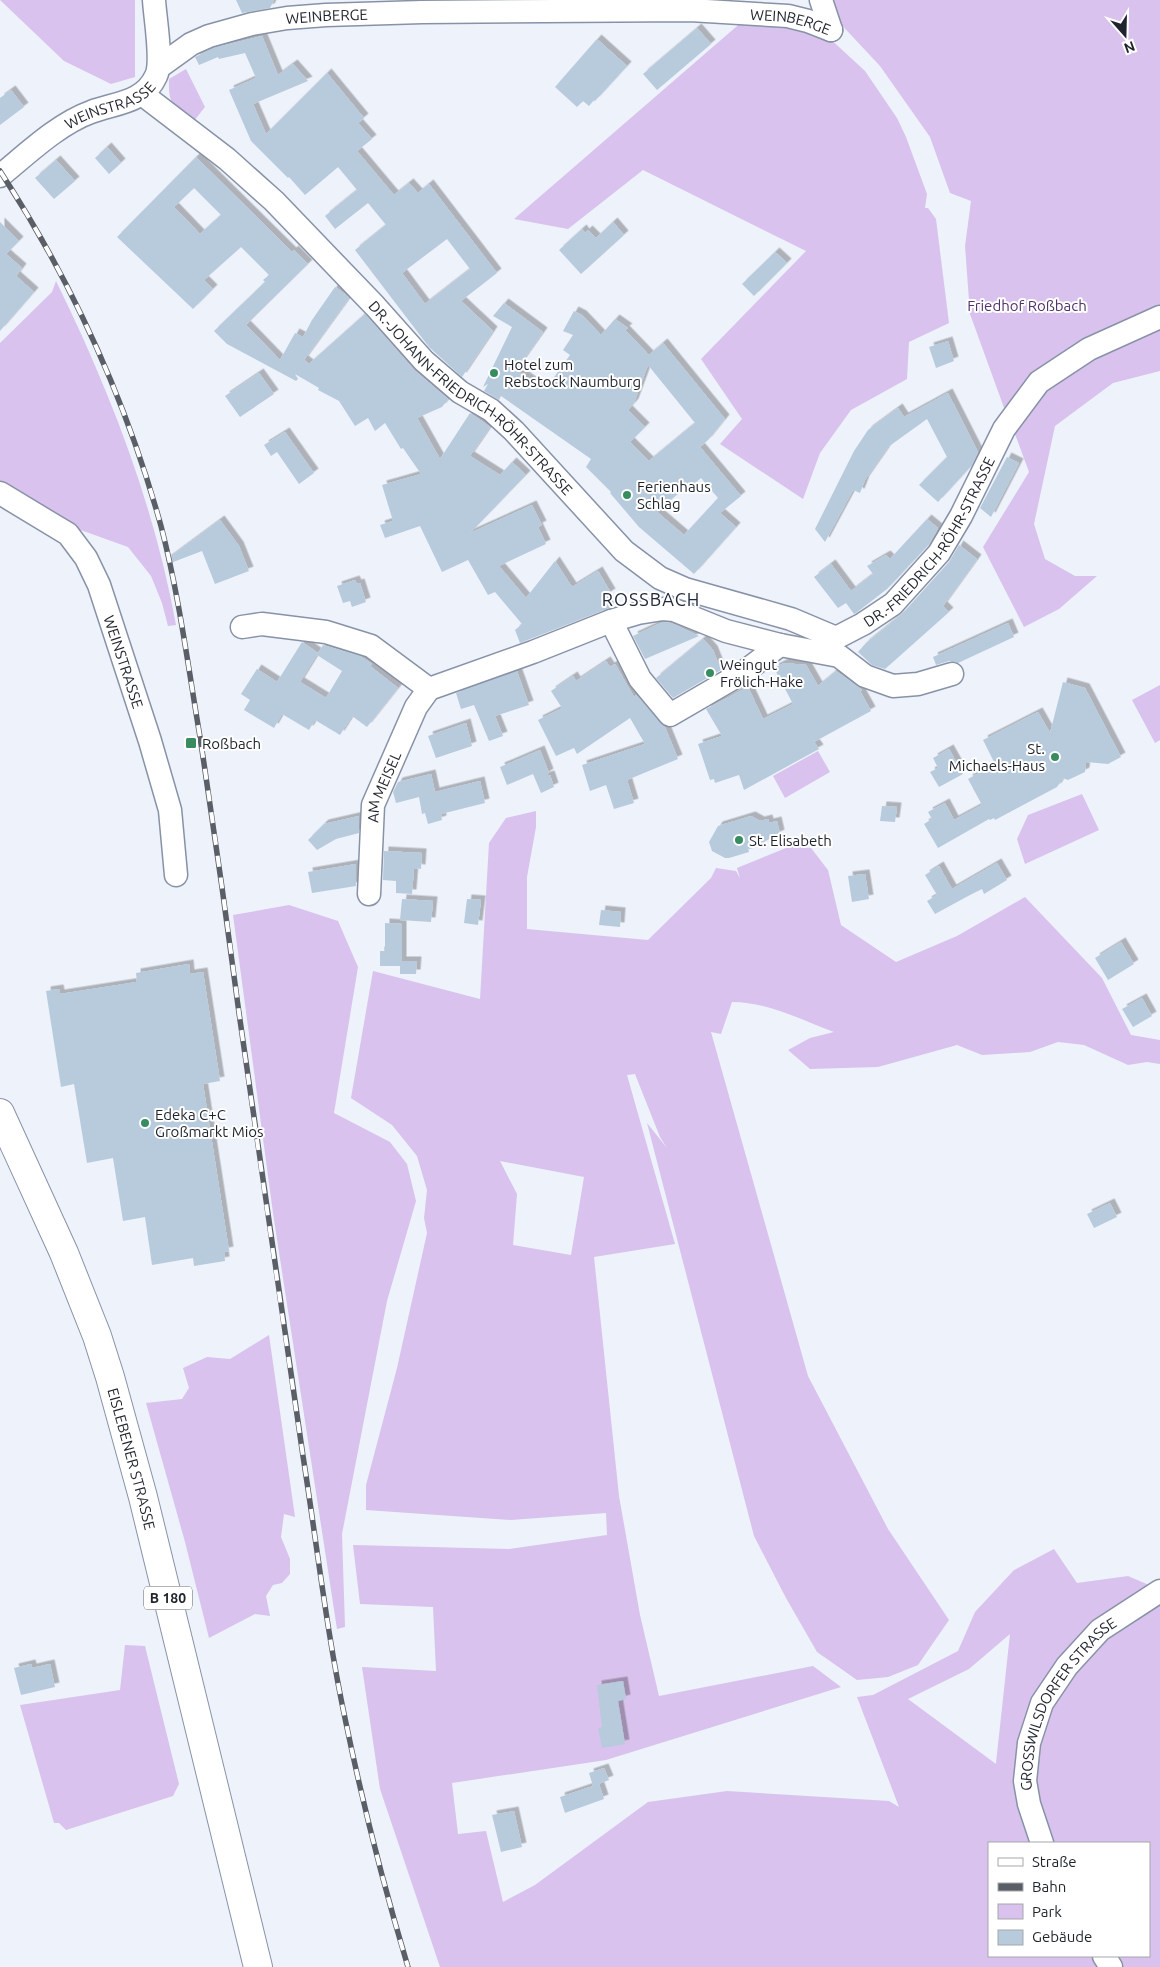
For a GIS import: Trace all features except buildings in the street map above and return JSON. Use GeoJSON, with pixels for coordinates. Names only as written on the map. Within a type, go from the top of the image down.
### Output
{"type":"FeatureCollection","features":[{"type":"Feature","properties":{"kind":"main road","name":"EISLEBENER STRASSE"},"geometry":{"type":"LineString","coordinates":[[0,1113],[64,1253],[94,1328],[110,1377],[143,1497],[258,1967]]}},
{"type":"Feature","properties":{"kind":"street","name":"WEINSTRASSE"},"geometry":{"type":"LineString","coordinates":[[0,176],[73,120],[131,101],[152,85],[159,67],[154,0]]}},
{"type":"Feature","properties":{"kind":"street"},"geometry":{"type":"LineString","coordinates":[[788,16],[812,0]]}},
{"type":"Feature","properties":{"kind":"street","name":"WEINBERGE"},"geometry":{"type":"LineString","coordinates":[[159,67],[191,44],[209,36],[252,24],[306,16],[422,12],[690,10],[788,16],[831,30],[821,0]]}},
{"type":"Feature","properties":{"kind":"street","name":"DR.-JOHANN-FRIEDRICH-RÖHR-STRASSE"},"geometry":{"type":"LineString","coordinates":[[142,94],[226,159],[274,201],[441,378],[490,410],[508,426],[624,551],[660,578],[685,589],[791,619],[837,647]]}},
{"type":"Feature","properties":{"kind":"street","name":"DR.-FRIEDRICH-RÖHR-STRASSE"},"geometry":{"type":"LineString","coordinates":[[837,647],[863,624],[894,604],[939,553],[961,516],[1004,429],[1039,382],[1089,349],[1160,317]]}},
{"type":"Feature","properties":{"kind":"street","name":"WEINSTRASSE"},"geometry":{"type":"LineString","coordinates":[[0,493],[68,534],[86,558],[99,585],[150,741],[170,810],[176,875]]}},
{"type":"Feature","properties":{"kind":"street"},"geometry":{"type":"LineString","coordinates":[[242,627],[262,624],[326,632],[371,646],[429,689],[533,652],[611,621],[638,613],[663,609],[674,610],[726,631],[780,645],[837,647],[865,676],[894,686],[918,684],[952,674]]}},
{"type":"Feature","properties":{"kind":"street"},"geometry":{"type":"LineString","coordinates":[[611,621],[640,679],[670,715],[744,672],[780,645]]}},
{"type":"Feature","properties":{"kind":"street","name":"AM MEISEL"},"geometry":{"type":"LineString","coordinates":[[369,894],[373,806],[416,707],[429,689]]}},
{"type":"Feature","properties":{"kind":"street","name":"GROSSWILSDORFER STRASSE"},"geometry":{"type":"LineString","coordinates":[[1042,1842],[1029,1804],[1025,1780],[1029,1743],[1042,1703],[1067,1666],[1100,1630],[1160,1591]]}},
{"type":"Feature","properties":{"kind":"green space"},"geometry":{"type":"Polygon","coordinates":[[[0,0],[135,0],[135,77],[111,84],[64,61],[0,0]]]}},
{"type":"Feature","properties":{"kind":"green space","name":"Friedhof Roßbach"},"geometry":{"type":"Polygon","coordinates":[[[832,0],[1160,0],[1160,314],[1007,416],[970,314],[965,246],[971,201],[950,193],[930,137],[880,66],[837,20],[832,0]]]}},
{"type":"Feature","properties":{"kind":"green space"},"geometry":{"type":"Polygon","coordinates":[[[744,20],[764,22],[826,35],[865,71],[897,118],[927,194],[925,208],[928,208],[936,219],[949,323],[909,342],[907,379],[851,410],[820,453],[803,499],[720,444],[742,419],[701,359],[806,251],[643,170],[568,229],[514,219],[744,20]]]}},
{"type":"Feature","properties":{"kind":"green space"},"geometry":{"type":"Polygon","coordinates":[[[186,69],[205,107],[193,122],[174,105],[169,88],[169,79],[186,69]]]}},
{"type":"Feature","properties":{"kind":"green space"},"geometry":{"type":"Polygon","coordinates":[[[56,281],[112,406],[143,492],[167,580],[176,625],[168,626],[162,603],[151,576],[128,547],[75,528],[0,486],[0,343],[52,292],[56,281]]]}},
{"type":"Feature","properties":{"kind":"green space"},"geometry":{"type":"Polygon","coordinates":[[[1160,323],[1160,371],[1113,383],[1055,426],[1034,524],[1045,559],[1075,576],[1097,576],[1059,609],[1024,627],[983,547],[1029,472],[1012,426],[1043,388],[1090,355],[1160,323]]]}},
{"type":"Feature","properties":{"kind":"green space"},"geometry":{"type":"Polygon","coordinates":[[[1160,685],[1160,740],[1155,743],[1132,700],[1160,685]]]}},
{"type":"Feature","properties":{"kind":"green space"},"geometry":{"type":"Polygon","coordinates":[[[818,751],[830,772],[785,798],[773,776],[818,751]]]}},
{"type":"Feature","properties":{"kind":"green space"},"geometry":{"type":"Polygon","coordinates":[[[1082,794],[1099,830],[1025,864],[1017,839],[1028,815],[1082,794]]]}},
{"type":"Feature","properties":{"kind":"green space"},"geometry":{"type":"Polygon","coordinates":[[[536,811],[536,827],[527,877],[527,929],[648,940],[711,878],[716,868],[736,871],[740,878],[737,868],[791,846],[811,848],[828,870],[841,925],[896,962],[957,936],[1025,897],[1102,978],[1131,1035],[1160,1040],[1160,1064],[1147,1062],[1128,1065],[1084,1045],[1058,1042],[1030,1052],[982,1055],[957,1045],[878,1067],[810,1069],[788,1050],[810,1038],[834,1032],[771,1008],[732,1002],[721,1034],[711,1032],[808,1376],[888,1529],[949,1620],[918,1665],[888,1677],[857,1680],[817,1652],[754,1536],[647,1123],[667,1148],[660,1137],[635,1074],[627,1075],[675,1244],[594,1257],[619,1496],[640,1615],[659,1696],[813,1666],[841,1687],[606,1760],[452,1783],[458,1834],[486,1831],[503,1902],[535,1885],[648,1802],[727,1791],[889,1801],[899,1807],[857,1697],[873,1695],[958,1651],[975,1612],[1014,1570],[1054,1549],[1077,1583],[1128,1576],[1149,1585],[1133,1606],[1109,1610],[1117,1618],[1160,1597],[1160,1967],[440,1967],[380,1789],[362,1667],[436,1671],[433,1607],[360,1604],[353,1545],[509,1549],[607,1535],[606,1513],[511,1520],[366,1510],[366,1485],[397,1368],[427,1233],[424,1218],[427,1190],[417,1156],[392,1125],[351,1098],[373,971],[480,999],[489,843],[506,818],[536,811]],[[500,1161],[517,1194],[513,1245],[571,1255],[584,1177],[500,1161]],[[1010,1634],[969,1669],[908,1699],[996,1764],[1010,1634]]]}},
{"type":"Feature","properties":{"kind":"green space"},"geometry":{"type":"Polygon","coordinates":[[[289,905],[338,921],[358,967],[334,1113],[390,1142],[407,1164],[416,1201],[387,1301],[342,1534],[345,1627],[337,1629],[273,1213],[233,915],[289,905]]]}},
{"type":"Feature","properties":{"kind":"green space"},"geometry":{"type":"Polygon","coordinates":[[[269,1335],[295,1517],[284,1514],[281,1537],[290,1559],[290,1574],[282,1583],[273,1585],[266,1596],[270,1616],[255,1614],[209,1638],[185,1542],[146,1403],[182,1399],[189,1388],[183,1368],[207,1357],[230,1359],[269,1335]]]}},
{"type":"Feature","properties":{"kind":"green space"},"geometry":{"type":"Polygon","coordinates":[[[125,1645],[145,1646],[179,1784],[173,1796],[66,1830],[59,1823],[54,1823],[20,1705],[120,1690],[125,1645]]]}},
{"type":"Feature","properties":{"kind":"railway"},"geometry":{"type":"LineString","coordinates":[[0,171],[50,255],[94,342],[131,433],[147,479],[161,526],[173,578],[205,772],[333,1657],[367,1815],[408,1967]]}},
{"type":"Feature","properties":{"kind":"place","name":"Hotel zum Rebstock Naumburg"},"geometry":{"type":"Point","coordinates":[494,373]}},
{"type":"Feature","properties":{"kind":"place","name":"Ferienhaus Schlag"},"geometry":{"type":"Point","coordinates":[627,495]}},
{"type":"Feature","properties":{"kind":"place","name":"Weingut Frölich-Hake"},"geometry":{"type":"Point","coordinates":[710,673]}},
{"type":"Feature","properties":{"kind":"place","name":"Roßbach"},"geometry":{"type":"Point","coordinates":[191,743]}},
{"type":"Feature","properties":{"kind":"place","name":"St. Michaels-Haus"},"geometry":{"type":"Point","coordinates":[1055,757]}},
{"type":"Feature","properties":{"kind":"place","name":"St. Elisabeth"},"geometry":{"type":"Point","coordinates":[739,840]}},
{"type":"Feature","properties":{"kind":"place","name":"Edeka C+C Großmarkt Mios"},"geometry":{"type":"Point","coordinates":[145,1123]}},
{"type":"Feature","properties":{"kind":"district","name":"ROSSBACH"},"geometry":{"type":"Point","coordinates":[651,599]}}]}
